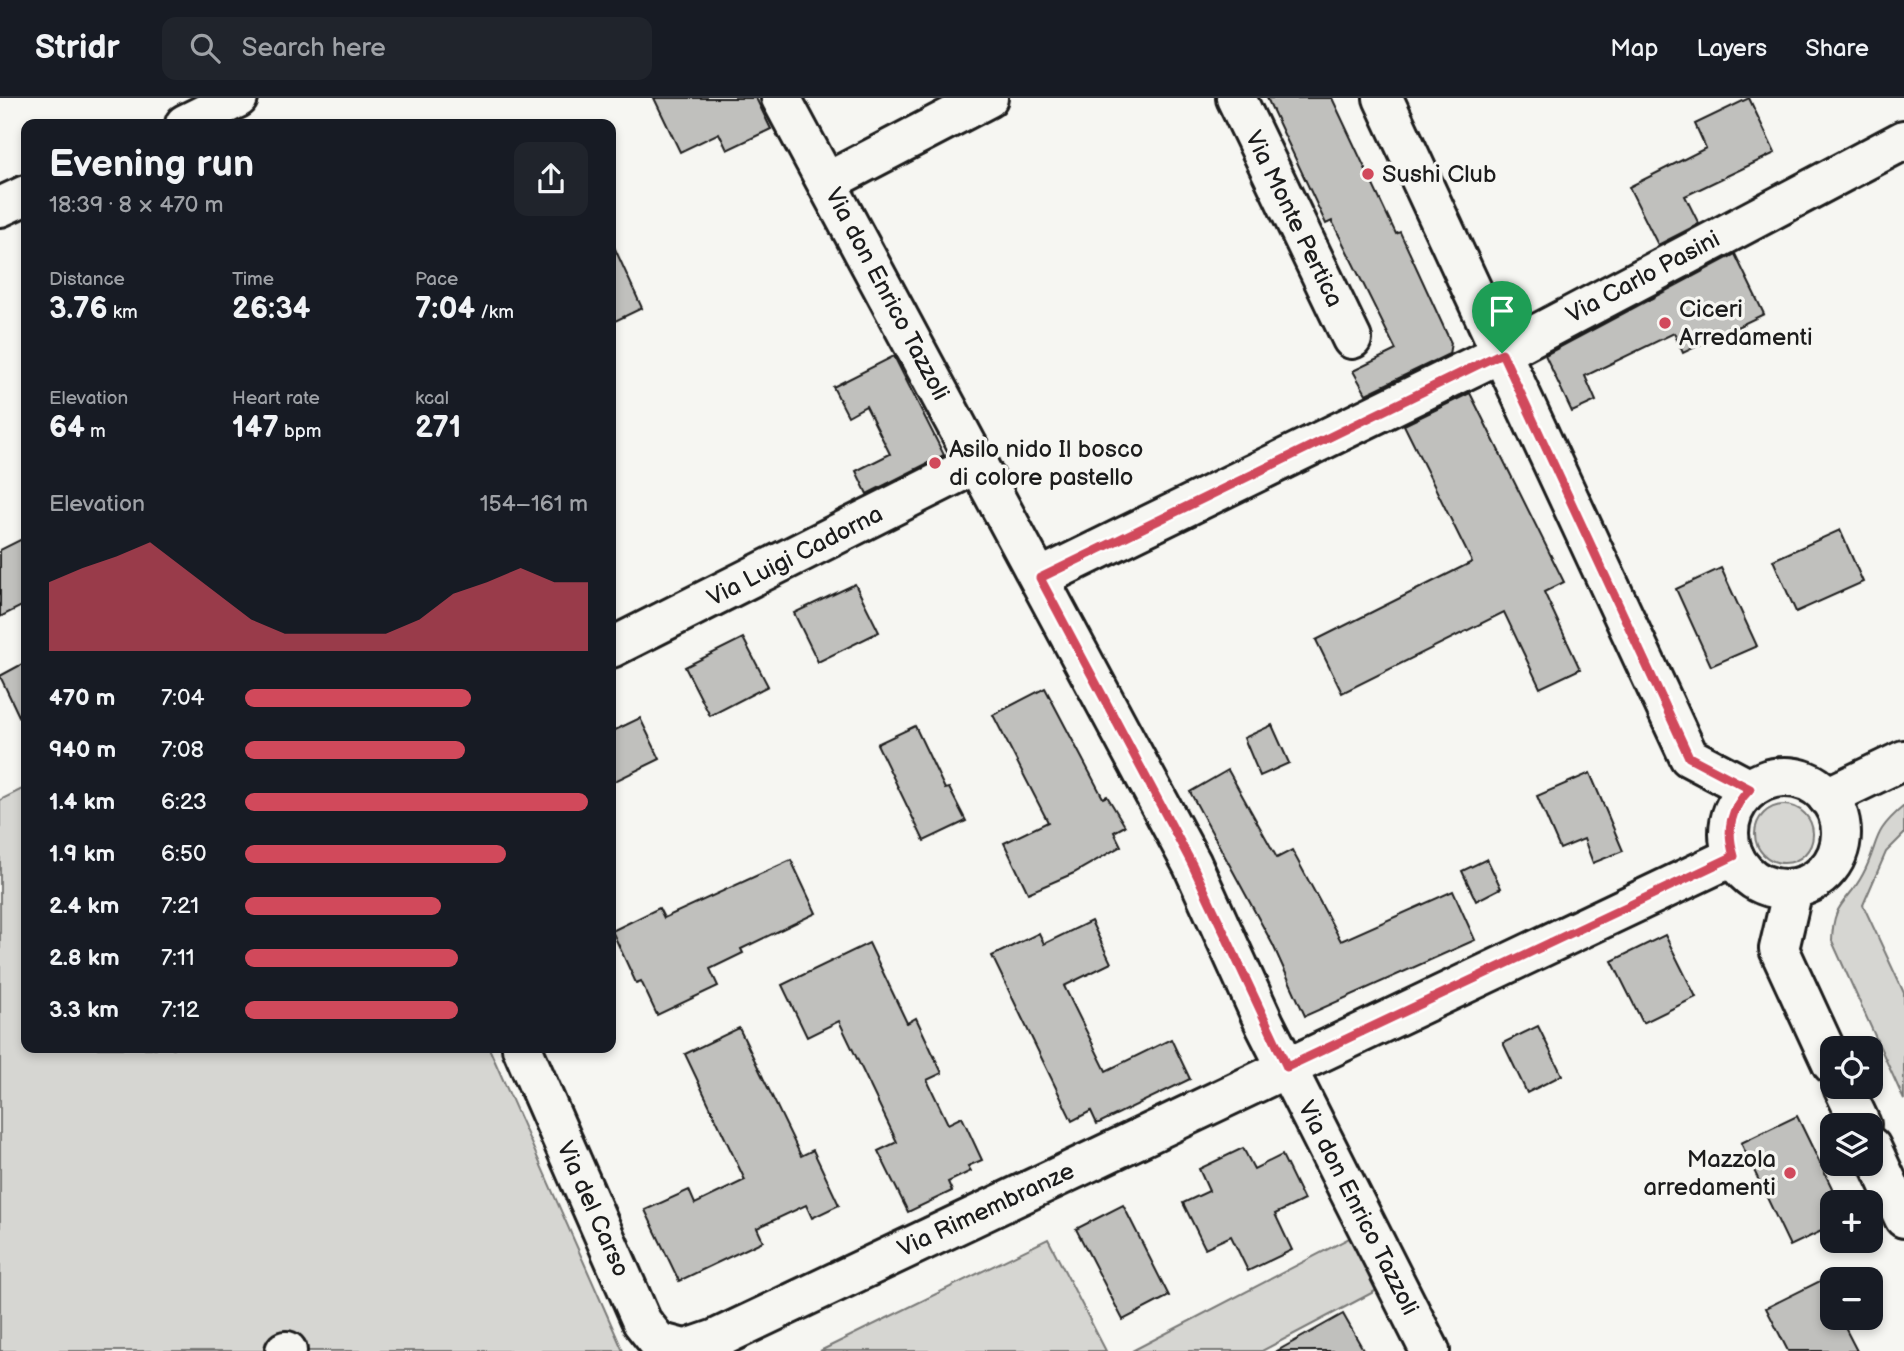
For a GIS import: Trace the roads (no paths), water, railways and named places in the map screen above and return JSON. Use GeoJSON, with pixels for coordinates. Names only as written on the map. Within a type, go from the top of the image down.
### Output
{"type":"FeatureCollection","features":[{"type":"Feature","properties":{"kind":"street"},"geometry":{"type":"LineString","coordinates":[[195,119],[238,98]]}},
{"type":"Feature","properties":{"kind":"street","name":"Via don Enrico Tazzoli"},"geometry":{"type":"LineString","coordinates":[[781,98],[1192,864],[1287,1067],[1430,1351]]}},
{"type":"Feature","properties":{"kind":"street"},"geometry":{"type":"LineString","coordinates":[[827,182],[988,98]]}},
{"type":"Feature","properties":{"kind":"street","name":"Via Monte Pertica"},"geometry":{"type":"LineString","coordinates":[[1236,98],[1352,339]]}},
{"type":"Feature","properties":{"kind":"street"},"geometry":{"type":"LineString","coordinates":[[1383,98],[1689,757],[1750,789]]}},
{"type":"Feature","properties":{"kind":"street","name":"Via Carlo Pasini"},"geometry":{"type":"LineString","coordinates":[[1040,578],[1502,353],[1904,140]]}},
{"type":"Feature","properties":{"kind":"street"},"geometry":{"type":"LineString","coordinates":[[0,206],[21,197]]}},
{"type":"Feature","properties":{"kind":"street","name":"Via Luigi Cadorna"},"geometry":{"type":"LineString","coordinates":[[616,645],[978,463]]}},
{"type":"Feature","properties":{"kind":"street"},"geometry":{"type":"LineString","coordinates":[[1827,797],[1904,760]]}},
{"type":"Feature","properties":{"kind":"street"},"geometry":{"type":"LineString","coordinates":[[1797,778],[1808,782],[1827,797],[1834,806],[1841,829],[1838,853],[1816,880],[1793,889],[1758,883],[1740,866],[1734,856],[1730,820],[1735,808],[1750,789],[1772,779],[1797,778]]}},
{"type":"Feature","properties":{"kind":"street","name":"Via Rimembranze"},"geometry":{"type":"LineString","coordinates":[[682,1350],[716,1339],[1734,856]]}},
{"type":"Feature","properties":{"kind":"street"},"geometry":{"type":"LineString","coordinates":[[1793,889],[1779,950],[1820,1038]]}},
{"type":"Feature","properties":{"kind":"street","name":"Via del Carso"},"geometry":{"type":"LineString","coordinates":[[524,1053],[642,1322],[658,1342],[682,1350]]}},
{"type":"Feature","properties":{"kind":"street"},"geometry":{"type":"LineString","coordinates":[[1883,1173],[1904,1218]]}},
{"type":"Feature","properties":{"kind":"place","name":"Sushi Club"},"geometry":{"type":"Point","coordinates":[1368,174]}},
{"type":"Feature","properties":{"kind":"place","name":"Ciceri Arredamenti"},"geometry":{"type":"Point","coordinates":[1665,323]}},
{"type":"Feature","properties":{"kind":"place","name":"Asilo nido Il bosco di colore pastello"},"geometry":{"type":"Point","coordinates":[935,463]}},
{"type":"Feature","properties":{"kind":"place","name":"Mazzola arredamenti"},"geometry":{"type":"Point","coordinates":[1790,1173]}}]}
